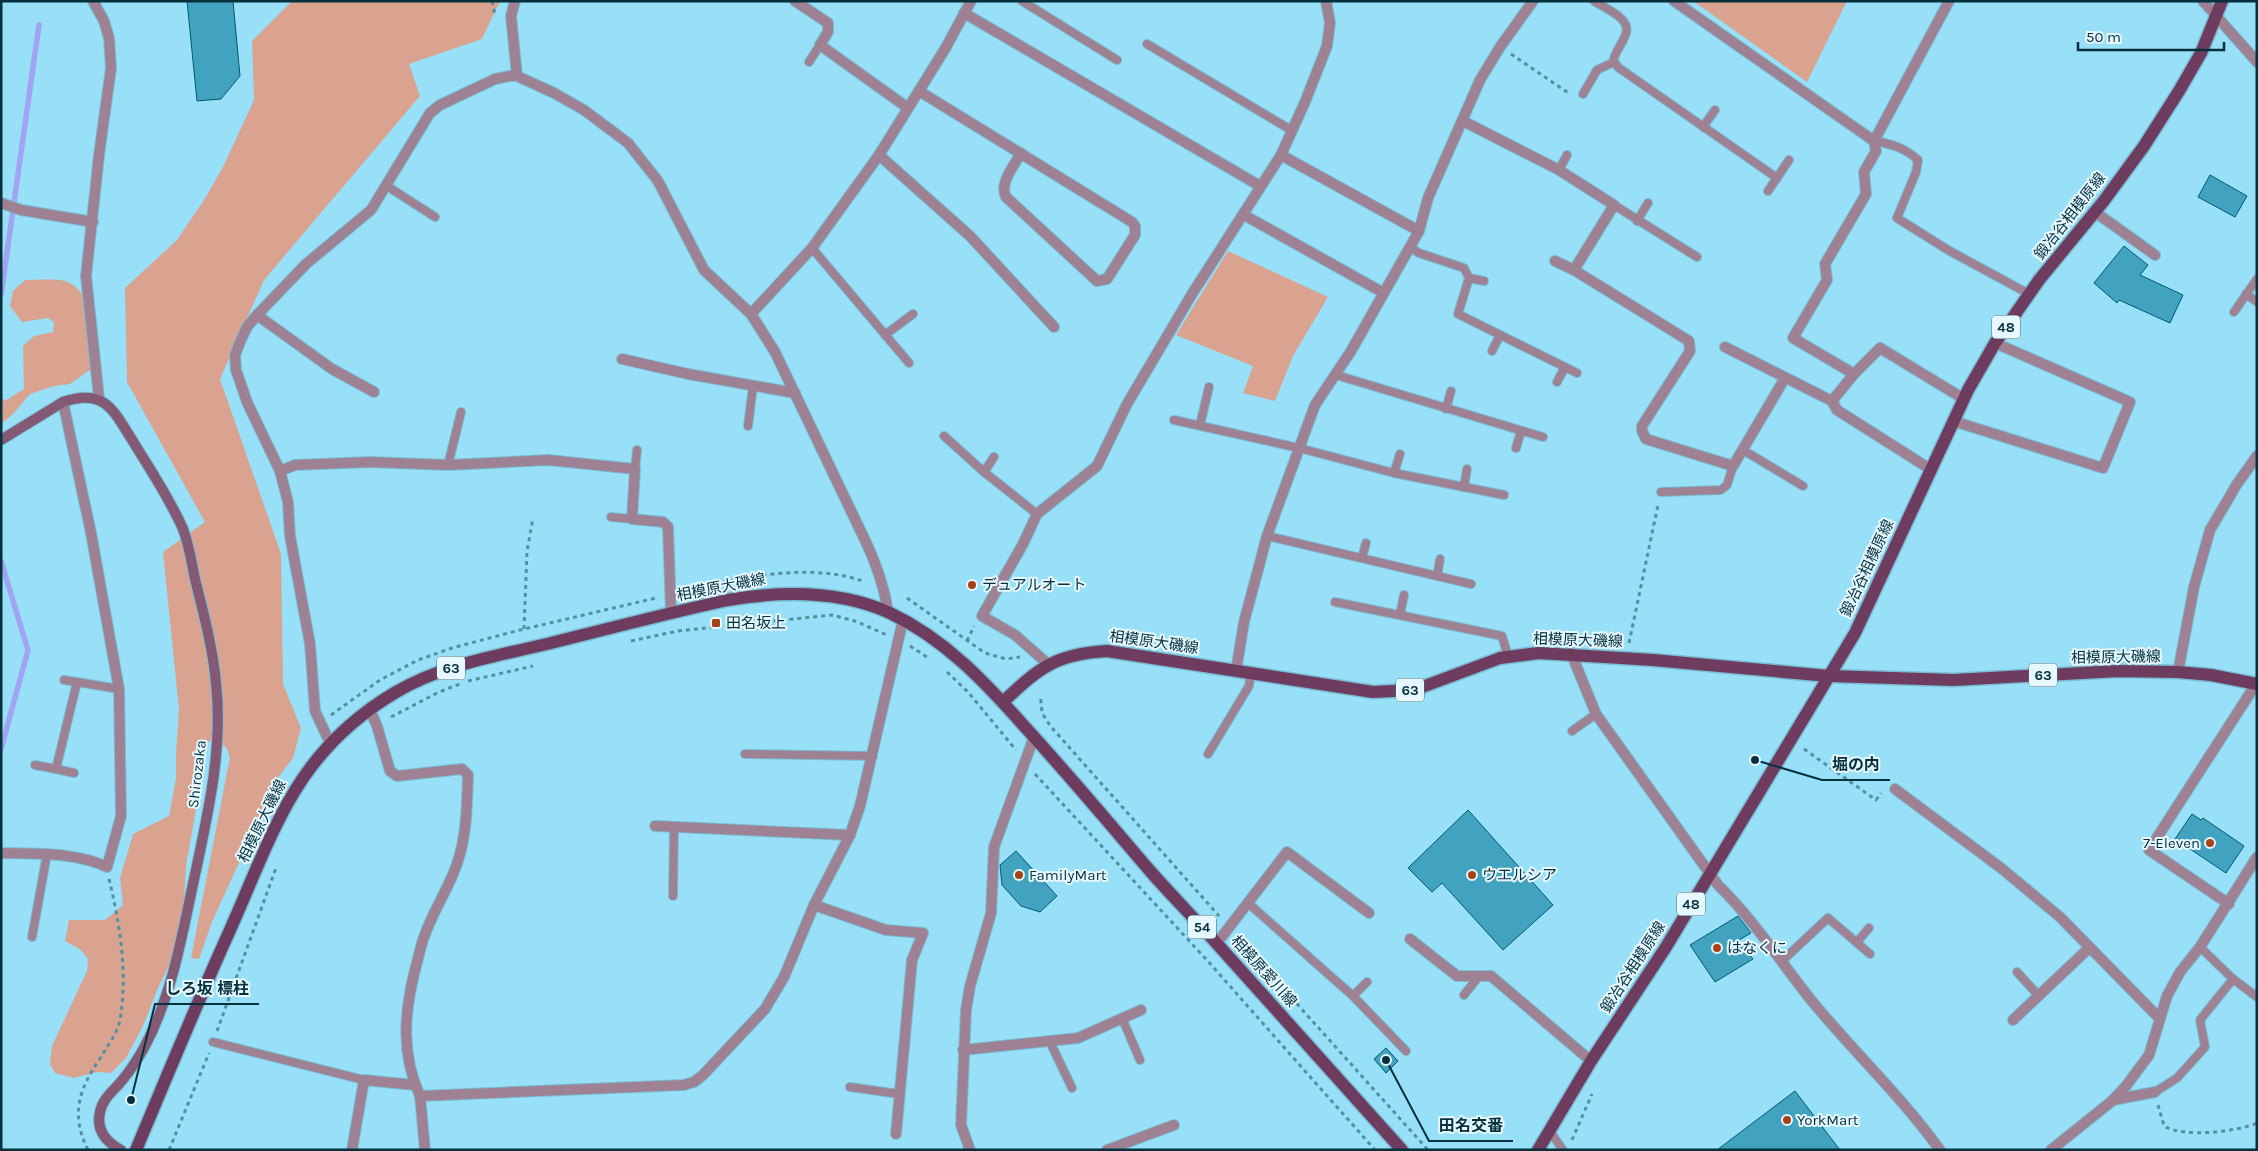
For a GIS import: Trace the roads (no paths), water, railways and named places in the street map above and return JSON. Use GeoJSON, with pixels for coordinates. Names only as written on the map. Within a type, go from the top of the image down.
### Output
{"type":"FeatureCollection","features":[{"type":"Feature","properties":{"kind":"main road","name":"鍛冶谷相模原線"},"geometry":{"type":"LineString","coordinates":[[1538,1150],[1591,1061],[1666,947],[1855,633],[1877,589],[1953,421],[1995,343],[2029,294],[2095,212],[2144,146],[2180,91],[2201,53],[2222,1]]}},
{"type":"Feature","properties":{"kind":"main road","name":"相模原大磯線"},"geometry":{"type":"LineString","coordinates":[[136,1150],[280,814],[305,773],[330,743],[353,721],[410,685],[466,663],[728,600],[759,594],[786,593],[831,597],[888,612],[942,643],[1003,702],[1031,676],[1048,664],[1074,654],[1107,651],[1373,692],[1414,690],[1508,656],[1539,653],[1571,654],[1829,676],[1954,680],[2118,672],[2178,672],[2211,675],[2256,684]]}},
{"type":"Feature","properties":{"kind":"main road","name":"相模原愛川線"},"geometry":{"type":"LineString","coordinates":[[1003,702],[1085,793],[1152,873],[1402,1150]]}},
{"type":"Feature","properties":{"kind":"street"},"geometry":{"type":"LineString","coordinates":[[1,440],[63,402],[81,397],[99,398],[86,276],[110,68],[109,38],[104,21],[94,1]]}},
{"type":"Feature","properties":{"kind":"street"},"geometry":{"type":"LineString","coordinates":[[514,1],[511,16],[517,76]]}},
{"type":"Feature","properties":{"kind":"street"},"geometry":{"type":"LineString","coordinates":[[795,1],[828,23],[828,32],[820,45],[908,108]]}},
{"type":"Feature","properties":{"kind":"street"},"geometry":{"type":"LineString","coordinates":[[750,314],[812,248],[879,155],[919,91],[971,1]]}},
{"type":"Feature","properties":{"kind":"street"},"geometry":{"type":"LineString","coordinates":[[1048,664],[1015,635],[982,616],[1023,544],[1037,514],[1097,466],[1127,404],[1192,294],[1281,155],[1327,46],[1330,23],[1326,1]]}},
{"type":"Feature","properties":{"kind":"street"},"geometry":{"type":"LineString","coordinates":[[1674,1],[1874,140]]}},
{"type":"Feature","properties":{"kind":"street"},"geometry":{"type":"LineString","coordinates":[[1854,374],[1793,338],[1827,280],[1825,264],[1866,194],[1864,172],[1876,151],[1874,140],[1949,1]]}},
{"type":"Feature","properties":{"kind":"street"},"geometry":{"type":"LineString","coordinates":[[2203,1],[2257,62]]}},
{"type":"Feature","properties":{"kind":"street"},"geometry":{"type":"LineString","coordinates":[[1236,671],[1244,622],[1267,536],[1315,405],[1336,375],[1382,292],[1410,247],[1418,230],[1428,198],[1480,80],[1531,2]]}},
{"type":"Feature","properties":{"kind":"street"},"geometry":{"type":"LineString","coordinates":[[964,13],[1260,186]]}},
{"type":"Feature","properties":{"kind":"street"},"geometry":{"type":"LineString","coordinates":[[330,743],[316,711],[310,644],[290,536],[288,502],[280,471],[247,402],[236,370],[235,355],[246,327],[257,315],[306,264],[371,210],[387,186],[420,127],[435,108],[505,76],[517,76],[584,110],[628,143],[658,181],[704,270],[750,314],[775,352],[878,567],[885,589],[888,612]]}},
{"type":"Feature","properties":{"kind":"street"},"geometry":{"type":"LineString","coordinates":[[919,91],[1022,154],[1132,222],[1135,226],[1135,236],[1108,279],[1097,281],[1006,197],[1004,192],[1005,182],[1022,154]]}},
{"type":"Feature","properties":{"kind":"street"},"geometry":{"type":"LineString","coordinates":[[1463,120],[1559,170],[1614,205],[1574,270]]}},
{"type":"Feature","properties":{"kind":"street"},"geometry":{"type":"LineString","coordinates":[[879,155],[970,236],[1054,327]]}},
{"type":"Feature","properties":{"kind":"street"},"geometry":{"type":"LineString","coordinates":[[1281,155],[1418,230]]}},
{"type":"Feature","properties":{"kind":"street"},"geometry":{"type":"LineString","coordinates":[[1,203],[21,210],[93,222]]}},
{"type":"Feature","properties":{"kind":"street"},"geometry":{"type":"LineString","coordinates":[[2095,212],[2155,255]]}},
{"type":"Feature","properties":{"kind":"street"},"geometry":{"type":"LineString","coordinates":[[1244,215],[1382,292]]}},
{"type":"Feature","properties":{"kind":"street"},"geometry":{"type":"LineString","coordinates":[[1555,261],[1574,270],[1690,344],[1690,351],[1642,426],[1646,439],[1733,466],[1785,378]]}},
{"type":"Feature","properties":{"kind":"street"},"geometry":{"type":"LineString","coordinates":[[257,315],[332,369],[374,392]]}},
{"type":"Feature","properties":{"kind":"street"},"geometry":{"type":"LineString","coordinates":[[1953,421],[2103,468],[2130,402],[1995,343]]}},
{"type":"Feature","properties":{"kind":"street"},"geometry":{"type":"LineString","coordinates":[[1725,346],[1832,401],[1837,410],[1930,469]]}},
{"type":"Feature","properties":{"kind":"street"},"geometry":{"type":"LineString","coordinates":[[1832,401],[1854,374],[1880,348],[1964,399]]}},
{"type":"Feature","properties":{"kind":"street"},"geometry":{"type":"LineString","coordinates":[[622,359],[688,374],[794,393]]}},
{"type":"Feature","properties":{"kind":"street","name":"Shirozaka"},"geometry":{"type":"LineString","coordinates":[[99,398],[110,406],[140,453],[183,530],[209,634],[218,705],[216,759],[208,812],[176,966],[160,1013],[145,1046],[123,1080],[103,1101],[99,1114],[101,1131],[110,1144],[121,1150]]}},
{"type":"Feature","properties":{"kind":"street"},"geometry":{"type":"LineString","coordinates":[[1,853],[47,854],[94,861],[107,867],[121,816],[119,689],[91,533],[63,402]]}},
{"type":"Feature","properties":{"kind":"street"},"geometry":{"type":"LineString","coordinates":[[2178,672],[2194,587],[2210,530],[2237,484],[2257,456]]}},
{"type":"Feature","properties":{"kind":"street"},"geometry":{"type":"LineString","coordinates":[[280,471],[295,465],[370,462],[448,465],[548,460],[635,469],[632,519],[663,522],[668,528],[671,613]]}},
{"type":"Feature","properties":{"kind":"street"},"geometry":{"type":"LineString","coordinates":[[420,1096],[684,1085],[694,1082],[704,1075],[765,1009],[784,977],[814,905],[850,835],[863,797],[900,641],[903,620]]}},
{"type":"Feature","properties":{"kind":"street"},"geometry":{"type":"LineString","coordinates":[[1571,654],[1596,714],[1718,885],[1740,906],[1811,1000],[1889,1087],[1940,1150]]}},
{"type":"Feature","properties":{"kind":"street"},"geometry":{"type":"LineString","coordinates":[[2229,904],[2149,850],[2256,684]]}},
{"type":"Feature","properties":{"kind":"street"},"geometry":{"type":"LineString","coordinates":[[370,710],[377,726],[390,771],[397,776],[462,769],[468,775],[466,824],[461,851],[424,938],[408,999],[405,1025],[406,1052],[420,1096],[426,1150]]}},
{"type":"Feature","properties":{"kind":"street"},"geometry":{"type":"LineString","coordinates":[[970,1150],[961,1125],[963,1050],[970,986],[991,913],[994,847],[1034,737]]}},
{"type":"Feature","properties":{"kind":"street"},"geometry":{"type":"LineString","coordinates":[[1895,789],[2002,868],[2060,916],[2160,1020]]}},
{"type":"Feature","properties":{"kind":"street"},"geometry":{"type":"LineString","coordinates":[[655,826],[850,835]]}},
{"type":"Feature","properties":{"kind":"street"},"geometry":{"type":"LineString","coordinates":[[1217,943],[1287,852],[1369,913]]}},
{"type":"Feature","properties":{"kind":"street"},"geometry":{"type":"LineString","coordinates":[[2051,1150],[2112,1101],[2126,1086],[2149,1055],[2167,996],[2180,972],[2200,947],[2229,904],[2257,857]]}},
{"type":"Feature","properties":{"kind":"street"},"geometry":{"type":"LineString","coordinates":[[814,905],[886,930],[923,933],[912,960],[896,1134]]}},
{"type":"Feature","properties":{"kind":"street"},"geometry":{"type":"LineString","coordinates":[[1410,939],[1457,976],[1491,976],[1591,1061]]}},
{"type":"Feature","properties":{"kind":"street"},"geometry":{"type":"LineString","coordinates":[[2013,1020],[2089,948]]}},
{"type":"Feature","properties":{"kind":"street"},"geometry":{"type":"LineString","coordinates":[[963,1050],[1078,1038],[1141,1010]]}},
{"type":"Feature","properties":{"kind":"street"},"geometry":{"type":"LineString","coordinates":[[352,1150],[364,1080],[415,1085]]}},
{"type":"Feature","properties":{"kind":"street"},"geometry":{"type":"LineString","coordinates":[[2112,1101],[2156,1092]]}},
{"type":"Feature","properties":{"kind":"street"},"geometry":{"type":"LineString","coordinates":[[1107,1150],[1174,1125]]}},
{"type":"Feature","properties":{"kind":"lane"},"geometry":{"type":"LineString","coordinates":[[1022,1],[1117,60]]}},
{"type":"Feature","properties":{"kind":"lane"},"geometry":{"type":"LineString","coordinates":[[1594,1],[1622,19],[1626,24],[1626,34],[1616,52],[1614,62]]}},
{"type":"Feature","properties":{"kind":"lane"},"geometry":{"type":"LineString","coordinates":[[1148,44],[1291,130]]}},
{"type":"Feature","properties":{"kind":"lane"},"geometry":{"type":"LineString","coordinates":[[809,62],[820,45]]}},
{"type":"Feature","properties":{"kind":"lane"},"geometry":{"type":"LineString","coordinates":[[1583,94],[1597,70],[1614,62]]}},
{"type":"Feature","properties":{"kind":"lane"},"geometry":{"type":"LineString","coordinates":[[1614,62],[1619,68],[1777,178]]}},
{"type":"Feature","properties":{"kind":"lane"},"geometry":{"type":"LineString","coordinates":[[1703,127],[1715,110]]}},
{"type":"Feature","properties":{"kind":"lane"},"geometry":{"type":"LineString","coordinates":[[1874,140],[1894,144],[1909,152],[1918,160],[1916,172],[1897,218],[1948,250],[2029,294]]}},
{"type":"Feature","properties":{"kind":"lane"},"geometry":{"type":"LineString","coordinates":[[1559,170],[1567,155]]}},
{"type":"Feature","properties":{"kind":"lane"},"geometry":{"type":"LineString","coordinates":[[1768,191],[1790,160]]}},
{"type":"Feature","properties":{"kind":"lane"},"geometry":{"type":"LineString","coordinates":[[387,186],[434,218]]}},
{"type":"Feature","properties":{"kind":"lane"},"geometry":{"type":"LineString","coordinates":[[1637,221],[1648,203]]}},
{"type":"Feature","properties":{"kind":"lane"},"geometry":{"type":"LineString","coordinates":[[1614,205],[1697,257]]}},
{"type":"Feature","properties":{"kind":"lane"},"geometry":{"type":"LineString","coordinates":[[1410,247],[1419,253],[1464,268],[1468,278],[1458,314],[1578,373]]}},
{"type":"Feature","properties":{"kind":"lane"},"geometry":{"type":"LineString","coordinates":[[812,248],[909,363]]}},
{"type":"Feature","properties":{"kind":"lane"},"geometry":{"type":"LineString","coordinates":[[1468,278],[1484,281]]}},
{"type":"Feature","properties":{"kind":"lane"},"geometry":{"type":"LineString","coordinates":[[2234,312],[2257,279]]}},
{"type":"Feature","properties":{"kind":"lane"},"geometry":{"type":"LineString","coordinates":[[2246,294],[2257,302]]}},
{"type":"Feature","properties":{"kind":"lane"},"geometry":{"type":"LineString","coordinates":[[885,335],[913,314]]}},
{"type":"Feature","properties":{"kind":"lane"},"geometry":{"type":"LineString","coordinates":[[1492,351],[1500,335]]}},
{"type":"Feature","properties":{"kind":"lane"},"geometry":{"type":"LineString","coordinates":[[1557,382],[1565,367]]}},
{"type":"Feature","properties":{"kind":"lane"},"geometry":{"type":"LineString","coordinates":[[1336,375],[1446,410],[1543,437]]}},
{"type":"Feature","properties":{"kind":"lane"},"geometry":{"type":"LineString","coordinates":[[748,426],[753,386]]}},
{"type":"Feature","properties":{"kind":"lane"},"geometry":{"type":"LineString","coordinates":[[1200,425],[1209,387]]}},
{"type":"Feature","properties":{"kind":"lane"},"geometry":{"type":"LineString","coordinates":[[1446,410],[1452,391]]}},
{"type":"Feature","properties":{"kind":"lane"},"geometry":{"type":"LineString","coordinates":[[448,465],[461,412]]}},
{"type":"Feature","properties":{"kind":"lane"},"geometry":{"type":"LineString","coordinates":[[1174,420],[1299,448],[1394,473],[1504,495]]}},
{"type":"Feature","properties":{"kind":"lane"},"geometry":{"type":"LineString","coordinates":[[1516,448],[1521,431]]}},
{"type":"Feature","properties":{"kind":"lane"},"geometry":{"type":"LineString","coordinates":[[944,436],[984,472],[1037,514]]}},
{"type":"Feature","properties":{"kind":"lane"},"geometry":{"type":"LineString","coordinates":[[635,469],[637,450]]}},
{"type":"Feature","properties":{"kind":"lane"},"geometry":{"type":"LineString","coordinates":[[1742,450],[1803,486]]}},
{"type":"Feature","properties":{"kind":"lane"},"geometry":{"type":"LineString","coordinates":[[1394,473],[1400,454]]}},
{"type":"Feature","properties":{"kind":"lane"},"geometry":{"type":"LineString","coordinates":[[984,472],[994,457]]}},
{"type":"Feature","properties":{"kind":"lane"},"geometry":{"type":"LineString","coordinates":[[1661,492],[1721,490],[1727,485],[1733,466]]}},
{"type":"Feature","properties":{"kind":"lane"},"geometry":{"type":"LineString","coordinates":[[1464,487],[1467,469]]}},
{"type":"Feature","properties":{"kind":"lane"},"geometry":{"type":"LineString","coordinates":[[611,517],[632,519]]}},
{"type":"Feature","properties":{"kind":"lane"},"geometry":{"type":"LineString","coordinates":[[1267,536],[1471,584]]}},
{"type":"Feature","properties":{"kind":"lane"},"geometry":{"type":"LineString","coordinates":[[1362,558],[1366,543]]}},
{"type":"Feature","properties":{"kind":"lane"},"geometry":{"type":"LineString","coordinates":[[1436,576],[1440,559]]}},
{"type":"Feature","properties":{"kind":"lane"},"geometry":{"type":"LineString","coordinates":[[1400,615],[1404,595]]}},
{"type":"Feature","properties":{"kind":"lane"},"geometry":{"type":"LineString","coordinates":[[1334,602],[1502,636],[1508,656]]}},
{"type":"Feature","properties":{"kind":"lane"},"geometry":{"type":"LineString","coordinates":[[1208,754],[1249,686],[1252,673]]}},
{"type":"Feature","properties":{"kind":"lane"},"geometry":{"type":"LineString","coordinates":[[64,680],[119,689]]}},
{"type":"Feature","properties":{"kind":"lane"},"geometry":{"type":"LineString","coordinates":[[56,770],[77,682]]}},
{"type":"Feature","properties":{"kind":"lane"},"geometry":{"type":"LineString","coordinates":[[1572,731],[1596,714]]}},
{"type":"Feature","properties":{"kind":"lane"},"geometry":{"type":"LineString","coordinates":[[744,754],[872,756]]}},
{"type":"Feature","properties":{"kind":"lane"},"geometry":{"type":"LineString","coordinates":[[35,766],[74,773]]}},
{"type":"Feature","properties":{"kind":"lane"},"geometry":{"type":"LineString","coordinates":[[673,896],[674,827]]}},
{"type":"Feature","properties":{"kind":"lane"},"geometry":{"type":"LineString","coordinates":[[32,937],[47,854]]}},
{"type":"Feature","properties":{"kind":"lane"},"geometry":{"type":"LineString","coordinates":[[1248,903],[1353,996],[1406,1051]]}},
{"type":"Feature","properties":{"kind":"lane"},"geometry":{"type":"LineString","coordinates":[[1782,960],[1828,918],[1870,954]]}},
{"type":"Feature","properties":{"kind":"lane"},"geometry":{"type":"LineString","coordinates":[[1857,942],[1869,928]]}},
{"type":"Feature","properties":{"kind":"lane"},"geometry":{"type":"LineString","coordinates":[[2200,947],[2233,979],[2257,996]]}},
{"type":"Feature","properties":{"kind":"lane"},"geometry":{"type":"LineString","coordinates":[[2017,972],[2039,996]]}},
{"type":"Feature","properties":{"kind":"lane"},"geometry":{"type":"LineString","coordinates":[[1464,995],[1480,976]]}},
{"type":"Feature","properties":{"kind":"lane"},"geometry":{"type":"LineString","coordinates":[[2156,1092],[2177,1078],[2206,1047],[2200,1020],[2233,979]]}},
{"type":"Feature","properties":{"kind":"lane"},"geometry":{"type":"LineString","coordinates":[[1353,996],[1366,982]]}},
{"type":"Feature","properties":{"kind":"lane"},"geometry":{"type":"LineString","coordinates":[[1122,1018],[1140,1060]]}},
{"type":"Feature","properties":{"kind":"lane"},"geometry":{"type":"LineString","coordinates":[[1049,1040],[1072,1088]]}},
{"type":"Feature","properties":{"kind":"lane"},"geometry":{"type":"LineString","coordinates":[[213,1042],[364,1080]]}},
{"type":"Feature","properties":{"kind":"lane"},"geometry":{"type":"LineString","coordinates":[[850,1087],[899,1094]]}},
{"type":"Feature","properties":{"kind":"lane"},"geometry":{"type":"LineString","coordinates":[[1549,1130],[1563,1150]]}},
{"type":"Feature","properties":{"kind":"waterway"},"geometry":{"type":"LineString","coordinates":[[1,295],[39,25]]}},
{"type":"Feature","properties":{"kind":"waterway"},"geometry":{"type":"LineString","coordinates":[[1,561],[28,650],[1,749]]}},
{"type":"Feature","properties":{"kind":"place","name":"デュアルオート"},"geometry":{"type":"Point","coordinates":[972,585]}},
{"type":"Feature","properties":{"kind":"place","name":"田名坂上"},"geometry":{"type":"Point","coordinates":[716,623]}},
{"type":"Feature","properties":{"kind":"place","name":"堀の内"},"geometry":{"type":"Point","coordinates":[1755,760]}},
{"type":"Feature","properties":{"kind":"place","name":"7-Eleven"},"geometry":{"type":"Point","coordinates":[2210,843]}},
{"type":"Feature","properties":{"kind":"place","name":"FamilyMart"},"geometry":{"type":"Point","coordinates":[1019,875]}},
{"type":"Feature","properties":{"kind":"place","name":"ウエルシア"},"geometry":{"type":"Point","coordinates":[1472,875]}},
{"type":"Feature","properties":{"kind":"place","name":"はなくに"},"geometry":{"type":"Point","coordinates":[1717,948]}},
{"type":"Feature","properties":{"kind":"place","name":"田名交番"},"geometry":{"type":"Point","coordinates":[1386,1060]}},
{"type":"Feature","properties":{"kind":"place","name":"しろ坂 標柱"},"geometry":{"type":"Point","coordinates":[131,1100]}},
{"type":"Feature","properties":{"kind":"place","name":"YorkMart"},"geometry":{"type":"Point","coordinates":[1787,1120]}}]}
